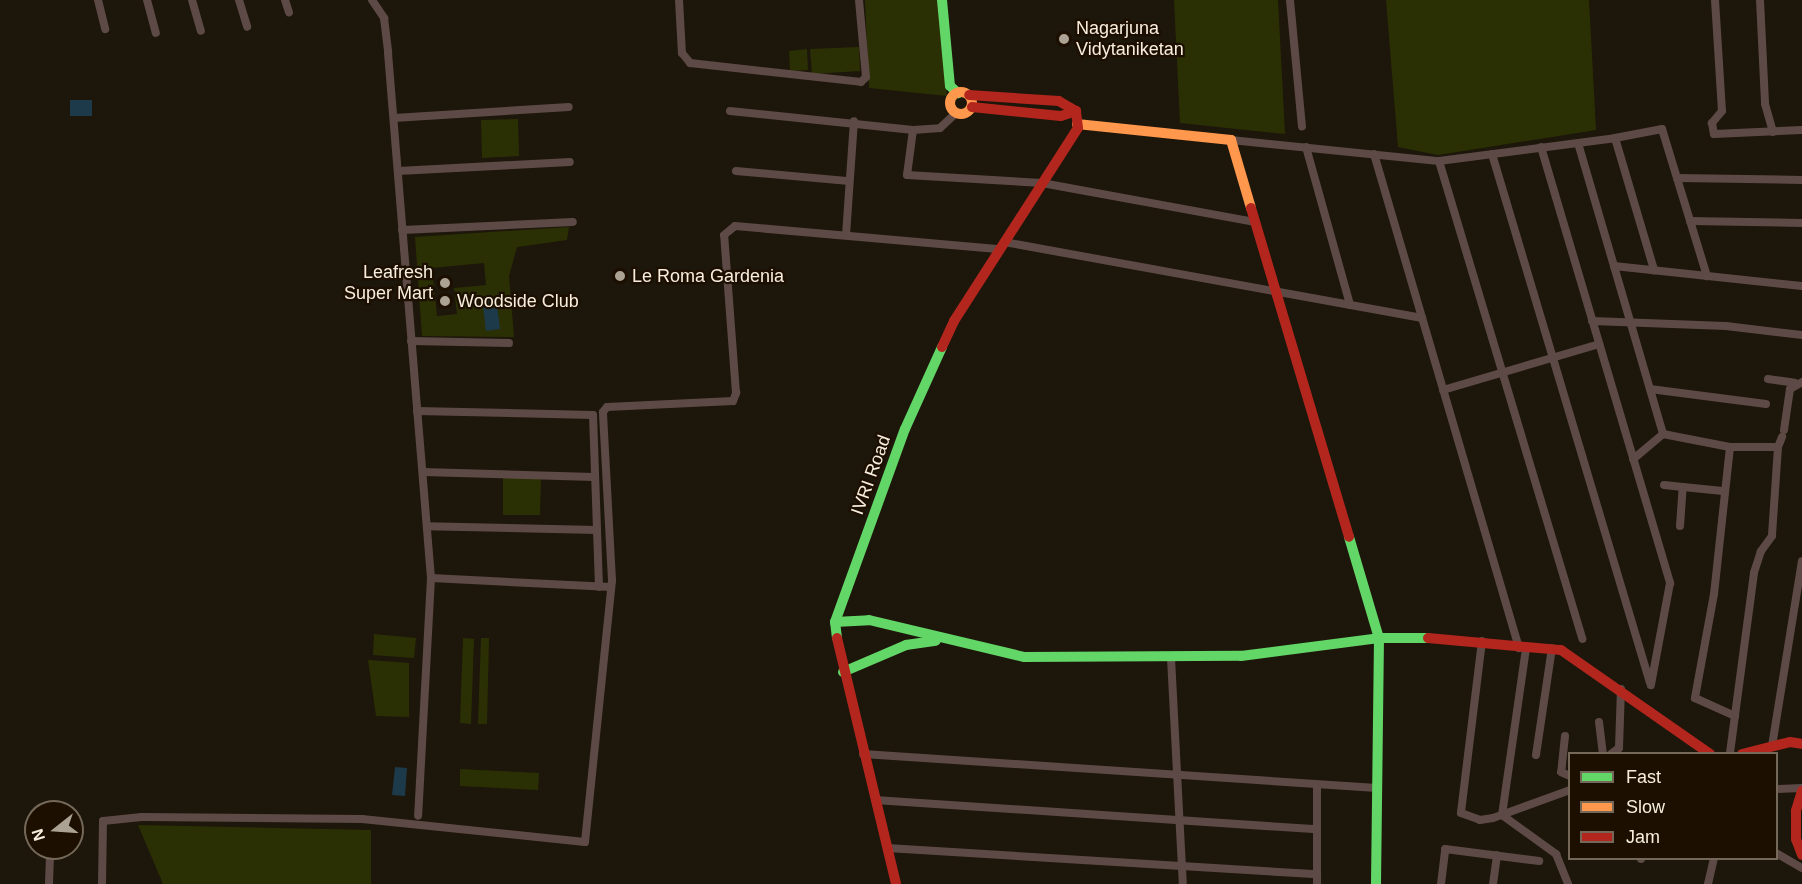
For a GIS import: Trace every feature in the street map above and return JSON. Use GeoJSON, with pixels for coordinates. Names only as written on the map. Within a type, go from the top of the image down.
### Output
{"type":"FeatureCollection","features":[{"type":"Feature","properties":{"kind":"street"},"geometry":{"type":"LineString","coordinates":[[98,0],[105,29]]}},
{"type":"Feature","properties":{"kind":"street"},"geometry":{"type":"LineString","coordinates":[[147,0],[156,33]]}},
{"type":"Feature","properties":{"kind":"street"},"geometry":{"type":"LineString","coordinates":[[192,0],[201,31]]}},
{"type":"Feature","properties":{"kind":"street"},"geometry":{"type":"LineString","coordinates":[[239,0],[247,27]]}},
{"type":"Feature","properties":{"kind":"street"},"geometry":{"type":"LineString","coordinates":[[285,0],[289,12]]}},
{"type":"Feature","properties":{"kind":"street"},"geometry":{"type":"LineString","coordinates":[[372,0],[384,18],[431,578],[418,816]]}},
{"type":"Feature","properties":{"kind":"street"},"geometry":{"type":"LineString","coordinates":[[679,0],[682,53],[690,63],[861,82],[866,77],[859,0]]}},
{"type":"Feature","properties":{"kind":"street"},"geometry":{"type":"LineString","coordinates":[[942,0],[950,86],[963,94],[972,107]]}},
{"type":"Feature","properties":{"kind":"street"},"geometry":{"type":"LineString","coordinates":[[1290,0],[1302,126]]}},
{"type":"Feature","properties":{"kind":"street"},"geometry":{"type":"LineString","coordinates":[[1715,0],[1722,111],[1712,123],[1714,134],[1802,130]]}},
{"type":"Feature","properties":{"kind":"street"},"geometry":{"type":"LineString","coordinates":[[1760,0],[1765,104],[1773,132]]}},
{"type":"Feature","properties":{"kind":"street"},"geometry":{"type":"LineString","coordinates":[[956,113],[950,101],[963,94],[1059,101],[1076,111]]}},
{"type":"Feature","properties":{"kind":"street"},"geometry":{"type":"LineString","coordinates":[[394,118],[569,107]]}},
{"type":"Feature","properties":{"kind":"street"},"geometry":{"type":"LineString","coordinates":[[956,113],[964,114],[972,107],[1061,117],[1076,111]]}},
{"type":"Feature","properties":{"kind":"street"},"geometry":{"type":"LineString","coordinates":[[730,111],[854,121],[913,130],[940,128],[956,113]]}},
{"type":"Feature","properties":{"kind":"street"},"geometry":{"type":"LineString","coordinates":[[1076,111],[1077,124],[1439,161],[1615,138],[1662,129],[1707,276]]}},
{"type":"Feature","properties":{"kind":"street"},"geometry":{"type":"LineString","coordinates":[[846,235],[854,121]]}},
{"type":"Feature","properties":{"kind":"street","name":"IVRI Road"},"geometry":{"type":"LineString","coordinates":[[896,884],[843,672],[835,622],[930,372],[954,321],[1077,124]]}},
{"type":"Feature","properties":{"kind":"street"},"geometry":{"type":"LineString","coordinates":[[913,130],[907,175],[1042,183],[1255,222]]}},
{"type":"Feature","properties":{"kind":"street"},"geometry":{"type":"LineString","coordinates":[[1615,138],[1654,270]]}},
{"type":"Feature","properties":{"kind":"street"},"geometry":{"type":"LineString","coordinates":[[1231,140],[1379,638],[1376,884]]}},
{"type":"Feature","properties":{"kind":"street"},"geometry":{"type":"LineString","coordinates":[[1578,142],[1663,434]]}},
{"type":"Feature","properties":{"kind":"street"},"geometry":{"type":"LineString","coordinates":[[1305,147],[1350,305]]}},
{"type":"Feature","properties":{"kind":"street"},"geometry":{"type":"LineString","coordinates":[[1492,154],[1651,685],[1670,583],[1541,147]]}},
{"type":"Feature","properties":{"kind":"street"},"geometry":{"type":"LineString","coordinates":[[1374,154],[1522,648],[1502,815]]}},
{"type":"Feature","properties":{"kind":"street"},"geometry":{"type":"LineString","coordinates":[[1439,161],[1582,639]]}},
{"type":"Feature","properties":{"kind":"street"},"geometry":{"type":"LineString","coordinates":[[398,171],[570,162]]}},
{"type":"Feature","properties":{"kind":"street"},"geometry":{"type":"LineString","coordinates":[[736,171],[848,181]]}},
{"type":"Feature","properties":{"kind":"street"},"geometry":{"type":"LineString","coordinates":[[1677,178],[1802,180]]}},
{"type":"Feature","properties":{"kind":"street"},"geometry":{"type":"LineString","coordinates":[[1690,221],[1802,223]]}},
{"type":"Feature","properties":{"kind":"street"},"geometry":{"type":"LineString","coordinates":[[402,230],[573,222]]}},
{"type":"Feature","properties":{"kind":"street"},"geometry":{"type":"LineString","coordinates":[[102,884],[103,820],[142,817],[362,819],[585,842],[611,587],[603,412],[608,407],[733,401],[736,393],[724,235],[735,226],[1002,245],[1422,318]]}},
{"type":"Feature","properties":{"kind":"street"},"geometry":{"type":"LineString","coordinates":[[1614,266],[1802,286]]}},
{"type":"Feature","properties":{"kind":"street"},"geometry":{"type":"LineString","coordinates":[[1592,321],[1802,335]]}},
{"type":"Feature","properties":{"kind":"street"},"geometry":{"type":"LineString","coordinates":[[411,341],[509,343]]}},
{"type":"Feature","properties":{"kind":"street"},"geometry":{"type":"LineString","coordinates":[[1443,390],[1599,344]]}},
{"type":"Feature","properties":{"kind":"street"},"geometry":{"type":"LineString","coordinates":[[1768,379],[1798,382]]}},
{"type":"Feature","properties":{"kind":"street"},"geometry":{"type":"LineString","coordinates":[[1730,752],[1754,573],[1761,551],[1772,536],[1778,447],[1783,433],[1790,389],[1798,382]]}},
{"type":"Feature","properties":{"kind":"street"},"geometry":{"type":"LineString","coordinates":[[1650,389],[1766,404]]}},
{"type":"Feature","properties":{"kind":"street"},"geometry":{"type":"LineString","coordinates":[[417,411],[593,415],[599,587]]}},
{"type":"Feature","properties":{"kind":"street"},"geometry":{"type":"LineString","coordinates":[[1633,459],[1663,434]]}},
{"type":"Feature","properties":{"kind":"street"},"geometry":{"type":"LineString","coordinates":[[1663,434],[1730,447],[1778,447]]}},
{"type":"Feature","properties":{"kind":"street"},"geometry":{"type":"LineString","coordinates":[[1730,447],[1714,594],[1695,698],[1736,716]]}},
{"type":"Feature","properties":{"kind":"street"},"geometry":{"type":"LineString","coordinates":[[423,472],[594,477]]}},
{"type":"Feature","properties":{"kind":"street"},"geometry":{"type":"LineString","coordinates":[[1664,485],[1724,490]]}},
{"type":"Feature","properties":{"kind":"street"},"geometry":{"type":"LineString","coordinates":[[1680,526],[1683,487]]}},
{"type":"Feature","properties":{"kind":"street"},"geometry":{"type":"LineString","coordinates":[[427,526],[597,530]]}},
{"type":"Feature","properties":{"kind":"street"},"geometry":{"type":"LineString","coordinates":[[1772,746],[1802,561]]}},
{"type":"Feature","properties":{"kind":"street"},"geometry":{"type":"LineString","coordinates":[[431,578],[611,587]]}},
{"type":"Feature","properties":{"kind":"street"},"geometry":{"type":"LineString","coordinates":[[835,622],[869,620],[942,640],[1024,657],[1241,656],[1379,638],[1482,641],[1522,648],[1552,648],[1561,650],[1622,689],[1709,752]]}},
{"type":"Feature","properties":{"kind":"street"},"geometry":{"type":"LineString","coordinates":[[902,629],[904,646]]}},
{"type":"Feature","properties":{"kind":"street"},"geometry":{"type":"LineString","coordinates":[[843,672],[904,646],[942,640]]}},
{"type":"Feature","properties":{"kind":"street"},"geometry":{"type":"LineString","coordinates":[[1482,641],[1461,813],[1480,820],[1502,815],[1568,790]]}},
{"type":"Feature","properties":{"kind":"street"},"geometry":{"type":"LineString","coordinates":[[1536,755],[1552,648]]}},
{"type":"Feature","properties":{"kind":"street"},"geometry":{"type":"LineString","coordinates":[[1171,658],[1183,884]]}},
{"type":"Feature","properties":{"kind":"street"},"geometry":{"type":"LineString","coordinates":[[1613,752],[1619,748],[1622,689]]}},
{"type":"Feature","properties":{"kind":"street"},"geometry":{"type":"LineString","coordinates":[[1599,722],[1603,752]]}},
{"type":"Feature","properties":{"kind":"street"},"geometry":{"type":"LineString","coordinates":[[1565,736],[1561,772],[1568,776]]}},
{"type":"Feature","properties":{"kind":"street"},"geometry":{"type":"LineString","coordinates":[[1746,752],[1772,746],[1802,744]]}},
{"type":"Feature","properties":{"kind":"street"},"geometry":{"type":"LineString","coordinates":[[863,754],[1377,789]]}},
{"type":"Feature","properties":{"kind":"street"},"geometry":{"type":"LineString","coordinates":[[1317,786],[1317,884]]}},
{"type":"Feature","properties":{"kind":"street"},"geometry":{"type":"LineString","coordinates":[[1778,789],[1802,790],[1796,811],[1796,839],[1802,855]]}},
{"type":"Feature","properties":{"kind":"street"},"geometry":{"type":"LineString","coordinates":[[875,800],[1179,822],[1317,829]]}},
{"type":"Feature","properties":{"kind":"street"},"geometry":{"type":"LineString","coordinates":[[1502,815],[1556,854],[1569,884]]}},
{"type":"Feature","properties":{"kind":"street"},"geometry":{"type":"LineString","coordinates":[[887,848],[1317,874]]}},
{"type":"Feature","properties":{"kind":"street"},"geometry":{"type":"LineString","coordinates":[[1441,884],[1445,849],[1539,861]]}},
{"type":"Feature","properties":{"kind":"street"},"geometry":{"type":"LineString","coordinates":[[1778,854],[1802,868]]}},
{"type":"Feature","properties":{"kind":"street"},"geometry":{"type":"LineString","coordinates":[[1493,884],[1497,855]]}},
{"type":"Feature","properties":{"kind":"street"},"geometry":{"type":"LineString","coordinates":[[49,884],[50,860]]}},
{"type":"Feature","properties":{"kind":"street"},"geometry":{"type":"LineString","coordinates":[[1708,884],[1714,860]]}},
{"type":"Feature","properties":{"kind":"green space"},"geometry":{"type":"Polygon","coordinates":[[[865,0],[938,0],[947,96],[869,88],[865,0]]]}},
{"type":"Feature","properties":{"kind":"green space"},"geometry":{"type":"Polygon","coordinates":[[[1174,0],[1278,0],[1285,134],[1180,123],[1174,0]]]}},
{"type":"Feature","properties":{"kind":"green space"},"geometry":{"type":"Polygon","coordinates":[[[1386,0],[1589,0],[1596,130],[1438,155],[1398,147],[1386,0]]]}},
{"type":"Feature","properties":{"kind":"green space"},"geometry":{"type":"Polygon","coordinates":[[[859,47],[860,71],[812,74],[810,49],[859,47]]]}},
{"type":"Feature","properties":{"kind":"green space"},"geometry":{"type":"Polygon","coordinates":[[[807,49],[808,70],[790,71],[789,51],[807,49]]]}},
{"type":"Feature","properties":{"kind":"green space"},"geometry":{"type":"Polygon","coordinates":[[[518,119],[519,156],[482,158],[481,120],[518,119]]]}},
{"type":"Feature","properties":{"kind":"green space"},"geometry":{"type":"Polygon","coordinates":[[[569,227],[567,240],[517,247],[509,276],[514,337],[422,336],[415,237],[569,227]],[[484,263],[432,268],[437,316],[457,314],[454,288],[486,285],[484,263]]]}},
{"type":"Feature","properties":{"kind":"green space"},"geometry":{"type":"Polygon","coordinates":[[[503,477],[541,478],[540,515],[503,515],[503,477]]]}},
{"type":"Feature","properties":{"kind":"green space"},"geometry":{"type":"Polygon","coordinates":[[[374,634],[416,638],[414,658],[373,655],[374,634]]]}},
{"type":"Feature","properties":{"kind":"green space"},"geometry":{"type":"Polygon","coordinates":[[[463,638],[474,639],[471,724],[460,723],[463,638]]]}},
{"type":"Feature","properties":{"kind":"green space"},"geometry":{"type":"Polygon","coordinates":[[[481,638],[489,638],[487,724],[478,724],[481,638]]]}},
{"type":"Feature","properties":{"kind":"green space"},"geometry":{"type":"Polygon","coordinates":[[[368,660],[409,663],[409,717],[376,716],[368,660]]]}},
{"type":"Feature","properties":{"kind":"green space"},"geometry":{"type":"Polygon","coordinates":[[[460,769],[539,773],[538,790],[460,786],[460,769]]]}},
{"type":"Feature","properties":{"kind":"green space"},"geometry":{"type":"Polygon","coordinates":[[[138,825],[371,830],[371,884],[163,884],[138,825]]]}},
{"type":"Feature","properties":{"kind":"water"},"geometry":{"type":"Polygon","coordinates":[[[70,100],[92,100],[92,116],[70,116],[70,100]]]}},
{"type":"Feature","properties":{"kind":"water"},"geometry":{"type":"Polygon","coordinates":[[[496,296],[500,329],[486,331],[482,298],[496,296]]]}},
{"type":"Feature","properties":{"kind":"water"},"geometry":{"type":"Polygon","coordinates":[[[395,767],[407,768],[405,796],[392,795],[395,767]]]}},
{"type":"Feature","properties":{"kind":"traffic: fast"},"geometry":{"type":"LineString","coordinates":[[942,0],[950,86],[958,93]]}},
{"type":"Feature","properties":{"kind":"traffic: fast"},"geometry":{"type":"LineString","coordinates":[[837,638],[835,622],[905,429],[942,347]]}},
{"type":"Feature","properties":{"kind":"traffic: fast"},"geometry":{"type":"LineString","coordinates":[[1349,537],[1379,638],[1376,884]]}},
{"type":"Feature","properties":{"kind":"traffic: fast"},"geometry":{"type":"LineString","coordinates":[[835,622],[869,620],[1024,657],[1241,656],[1379,638],[1428,638]]}},
{"type":"Feature","properties":{"kind":"traffic: fast"},"geometry":{"type":"LineString","coordinates":[[843,672],[906,645],[936,641]]}},
{"type":"Feature","properties":{"kind":"traffic: slow"},"geometry":{"type":"LineString","coordinates":[[961,92],[969,95],[972,103],[969,111],[961,114],[953,111],[950,103],[953,95],[961,92]]}},
{"type":"Feature","properties":{"kind":"traffic: slow"},"geometry":{"type":"LineString","coordinates":[[1077,124],[1231,140],[1251,208]]}},
{"type":"Feature","properties":{"kind":"traffic: jam"},"geometry":{"type":"LineString","coordinates":[[942,347],[954,321],[1078,128],[1076,111],[1059,101],[969,95]]}},
{"type":"Feature","properties":{"kind":"traffic: jam"},"geometry":{"type":"LineString","coordinates":[[972,107],[1061,116],[1076,111]]}},
{"type":"Feature","properties":{"kind":"traffic: jam"},"geometry":{"type":"LineString","coordinates":[[1251,208],[1349,537]]}},
{"type":"Feature","properties":{"kind":"traffic: jam"},"geometry":{"type":"LineString","coordinates":[[837,638],[896,884]]}},
{"type":"Feature","properties":{"kind":"traffic: jam"},"geometry":{"type":"LineString","coordinates":[[1428,638],[1561,650],[1707,752]]}},
{"type":"Feature","properties":{"kind":"traffic: jam"},"geometry":{"type":"LineString","coordinates":[[1750,752],[1790,742],[1802,744]]}},
{"type":"Feature","properties":{"kind":"traffic: jam"},"geometry":{"type":"LineString","coordinates":[[1802,791],[1796,811],[1796,839],[1802,855]]}},
{"type":"Feature","properties":{"kind":"place","name":"Nagarjuna Vidytaniketan"},"geometry":{"type":"Point","coordinates":[1064,39]}},
{"type":"Feature","properties":{"kind":"place","name":"Le Roma Gardenia"},"geometry":{"type":"Point","coordinates":[620,276]}},
{"type":"Feature","properties":{"kind":"place","name":"Leafresh Super Mart"},"geometry":{"type":"Point","coordinates":[445,283]}},
{"type":"Feature","properties":{"kind":"place","name":"Woodside Club"},"geometry":{"type":"Point","coordinates":[445,301]}}]}
